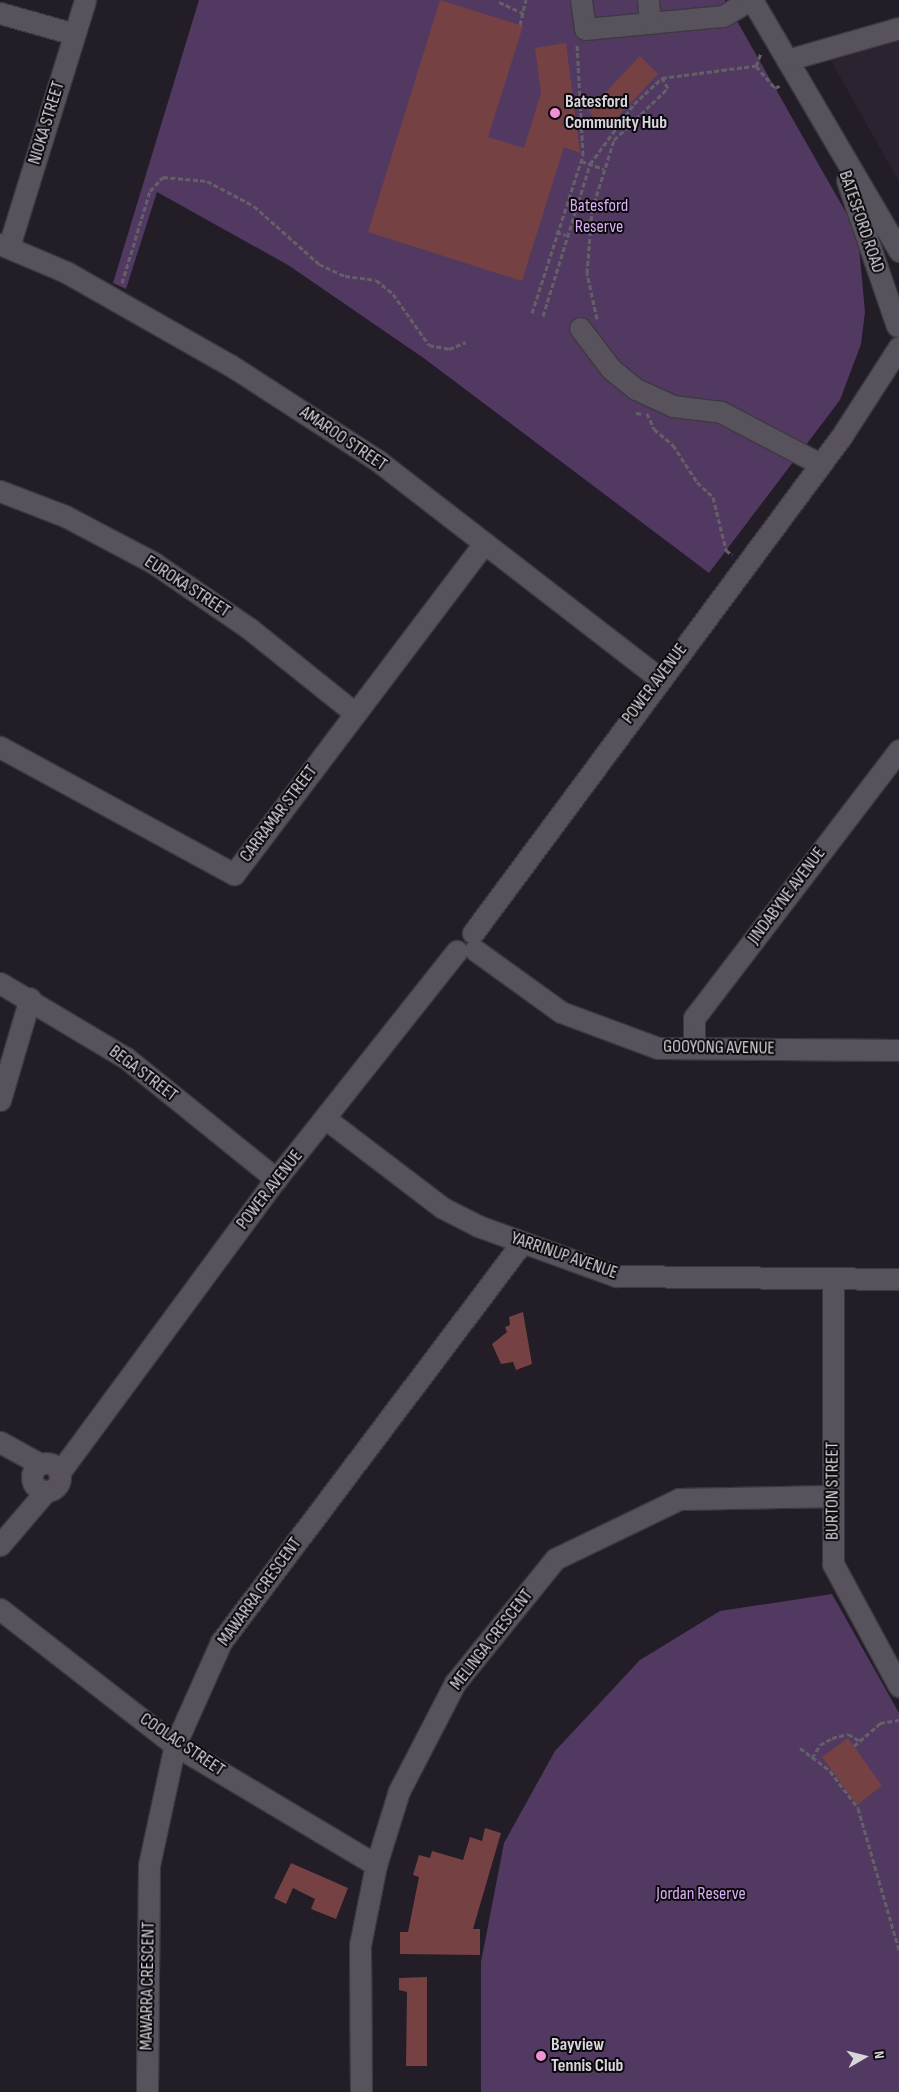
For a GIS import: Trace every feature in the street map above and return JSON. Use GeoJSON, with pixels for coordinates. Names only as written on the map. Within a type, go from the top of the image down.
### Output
{"type":"FeatureCollection","features":[{"type":"Feature","properties":{"kind":"street","name":"NIOKA STREET"},"geometry":{"type":"LineString","coordinates":[[5,245],[85,0]]}},
{"type":"Feature","properties":{"kind":"street"},"geometry":{"type":"LineString","coordinates":[[581,0],[585,29],[723,16],[751,0]]}},
{"type":"Feature","properties":{"kind":"street"},"geometry":{"type":"LineString","coordinates":[[648,0],[650,23]]}},
{"type":"Feature","properties":{"kind":"street","name":"BATESFORD ROAD"},"geometry":{"type":"LineString","coordinates":[[751,0],[835,147],[899,251]]}},
{"type":"Feature","properties":{"kind":"street"},"geometry":{"type":"LineString","coordinates":[[0,13],[74,34]]}},
{"type":"Feature","properties":{"kind":"street"},"geometry":{"type":"LineString","coordinates":[[791,69],[899,28]]}},
{"type":"Feature","properties":{"kind":"street","name":"BATESFORD ROAD"},"geometry":{"type":"LineString","coordinates":[[835,147],[898,331]]}},
{"type":"Feature","properties":{"kind":"street","name":"AMAROO STREET"},"geometry":{"type":"LineString","coordinates":[[5,245],[117,301],[230,365],[368,455],[659,678]]}},
{"type":"Feature","properties":{"kind":"street"},"geometry":{"type":"LineString","coordinates":[[589,326],[611,369],[651,396],[673,406],[721,412],[820,464]]}},
{"type":"Feature","properties":{"kind":"street","name":"POWER AVENUE"},"geometry":{"type":"LineString","coordinates":[[841,437],[898,331]]}},
{"type":"Feature","properties":{"kind":"street","name":"POWER AVENUE"},"geometry":{"type":"LineString","coordinates":[[6,1538],[43,1475],[86,1432],[276,1179],[468,944],[659,678],[820,464],[841,437],[899,377]]}},
{"type":"Feature","properties":{"kind":"street","name":"EUROKA STREET"},"geometry":{"type":"LineString","coordinates":[[0,491],[65,516],[154,563],[250,629],[355,712]]}},
{"type":"Feature","properties":{"kind":"street","name":"CARRAMAR STREET"},"geometry":{"type":"LineString","coordinates":[[0,747],[234,874],[484,543]]}},
{"type":"Feature","properties":{"kind":"street","name":"JINDABYNE AVENUE"},"geometry":{"type":"LineString","coordinates":[[694,1048],[694,1018],[899,750]]}},
{"type":"Feature","properties":{"kind":"street","name":"GOOYONG AVENUE"},"geometry":{"type":"LineString","coordinates":[[468,944],[561,1012],[658,1048],[899,1050]]}},
{"type":"Feature","properties":{"kind":"street","name":"BEGA STREET"},"geometry":{"type":"LineString","coordinates":[[0,982],[30,998],[126,1058],[276,1179]]}},
{"type":"Feature","properties":{"kind":"street"},"geometry":{"type":"LineString","coordinates":[[0,1100],[30,998]]}},
{"type":"Feature","properties":{"kind":"street","name":"YARRINUP AVENUE"},"geometry":{"type":"LineString","coordinates":[[326,1119],[443,1208],[522,1243],[616,1276],[899,1279]]}},
{"type":"Feature","properties":{"kind":"street","name":"MAWARRA CRESCENT"},"geometry":{"type":"LineString","coordinates":[[147,2092],[149,1865],[175,1745],[221,1642],[522,1243]]}},
{"type":"Feature","properties":{"kind":"street","name":"BURTON STREET"},"geometry":{"type":"LineString","coordinates":[[833,1279],[833,1564],[899,1686]]}},
{"type":"Feature","properties":{"kind":"street"},"geometry":{"type":"LineString","coordinates":[[1,1443],[43,1475]]}},
{"type":"Feature","properties":{"kind":"street","name":"MELINGA CRESCENT"},"geometry":{"type":"LineString","coordinates":[[361,2092],[360,1945],[376,1865],[399,1791],[455,1683],[555,1559],[678,1499],[832,1496]]}},
{"type":"Feature","properties":{"kind":"street","name":"COOLAC STREET"},"geometry":{"type":"LineString","coordinates":[[0,1609],[175,1745],[376,1865]]}},
{"type":"Feature","properties":{"kind":"path"},"geometry":{"type":"LineString","coordinates":[[520,25],[526,0]]}},
{"type":"Feature","properties":{"kind":"path"},"geometry":{"type":"LineString","coordinates":[[499,2],[522,13]]}},
{"type":"Feature","properties":{"kind":"path"},"geometry":{"type":"LineString","coordinates":[[532,313],[556,232],[581,161],[578,52]]}},
{"type":"Feature","properties":{"kind":"path"},"geometry":{"type":"LineString","coordinates":[[543,316],[566,235],[590,164],[608,136],[662,78],[756,66],[775,88],[791,69]]}},
{"type":"Feature","properties":{"kind":"path"},"geometry":{"type":"LineString","coordinates":[[589,326],[591,301],[587,237],[604,170],[614,140],[668,88],[662,78]]}},
{"type":"Feature","properties":{"kind":"path"},"geometry":{"type":"LineString","coordinates":[[608,136],[614,140]]}},
{"type":"Feature","properties":{"kind":"path"},"geometry":{"type":"LineString","coordinates":[[581,161],[604,170]]}},
{"type":"Feature","properties":{"kind":"path"},"geometry":{"type":"LineString","coordinates":[[117,301],[150,191],[163,177],[207,181],[254,206],[319,264],[345,276],[376,280],[393,294],[429,345],[449,349],[466,342]]}},
{"type":"Feature","properties":{"kind":"path"},"geometry":{"type":"LineString","coordinates":[[556,232],[566,235]]}},
{"type":"Feature","properties":{"kind":"path"},"geometry":{"type":"LineString","coordinates":[[651,396],[646,414],[654,429],[673,446],[696,482],[713,496],[726,550],[745,564]]}},
{"type":"Feature","properties":{"kind":"path"},"geometry":{"type":"LineString","coordinates":[[854,1746],[880,1723],[899,1720]]}},
{"type":"Feature","properties":{"kind":"path"},"geometry":{"type":"LineString","coordinates":[[812,1758],[820,1745],[832,1738],[848,1734],[860,1741]]}},
{"type":"Feature","properties":{"kind":"path"},"geometry":{"type":"LineString","coordinates":[[800,1748],[830,1771],[858,1808],[899,1950]]}},
{"type":"Feature","properties":{"kind":"shaded area"},"geometry":{"type":"Polygon","coordinates":[[[899,40],[899,182],[831,61],[899,40]]]}},
{"type":"Feature","properties":{"kind":"green space","name":"Batesford Reserve"},"geometry":{"type":"Polygon","coordinates":[[[199,0],[725,0],[848,216],[859,247],[865,312],[861,344],[840,400],[709,573],[425,359],[288,265],[157,192],[126,289],[113,283],[199,0]]]}},
{"type":"Feature","properties":{"kind":"green space","name":"Jordan Reserve"},"geometry":{"type":"Polygon","coordinates":[[[832,1594],[899,1713],[899,2092],[481,2092],[481,1962],[504,1843],[555,1751],[640,1660],[720,1611],[832,1594]]]}},
{"type":"Feature","properties":{"kind":"building"},"geometry":{"type":"Polygon","coordinates":[[[440,0],[523,26],[488,137],[524,148],[541,93],[535,48],[566,43],[580,153],[564,147],[522,281],[368,232],[440,0]]]}},
{"type":"Feature","properties":{"kind":"building"},"geometry":{"type":"Polygon","coordinates":[[[640,56],[658,74],[606,129],[588,111],[640,56]]]}},
{"type":"Feature","properties":{"kind":"building"},"geometry":{"type":"Polygon","coordinates":[[[523,1312],[532,1364],[516,1370],[513,1362],[501,1364],[492,1344],[507,1332],[505,1327],[510,1325],[509,1317],[523,1312]]]}},
{"type":"Feature","properties":{"kind":"building"},"geometry":{"type":"Polygon","coordinates":[[[848,1738],[882,1786],[857,1805],[822,1757],[848,1738]]]}},
{"type":"Feature","properties":{"kind":"building"},"geometry":{"type":"Polygon","coordinates":[[[485,1828],[501,1833],[473,1929],[480,1929],[480,1955],[400,1954],[400,1932],[408,1932],[419,1877],[413,1875],[419,1855],[430,1858],[432,1851],[463,1860],[470,1837],[482,1841],[485,1828]]]}},
{"type":"Feature","properties":{"kind":"building"},"geometry":{"type":"Polygon","coordinates":[[[291,1863],[348,1888],[336,1919],[311,1909],[315,1899],[293,1888],[286,1904],[274,1898],[291,1863]]]}},
{"type":"Feature","properties":{"kind":"building"},"geometry":{"type":"Polygon","coordinates":[[[427,1977],[427,2066],[406,2066],[407,1992],[399,1990],[399,1978],[427,1977]]]}},
{"type":"Feature","properties":{"kind":"place","name":"Batesford Community Hub"},"geometry":{"type":"Point","coordinates":[555,113]}},
{"type":"Feature","properties":{"kind":"place","name":"Bayview Tennis Club"},"geometry":{"type":"Point","coordinates":[541,2056]}}]}
